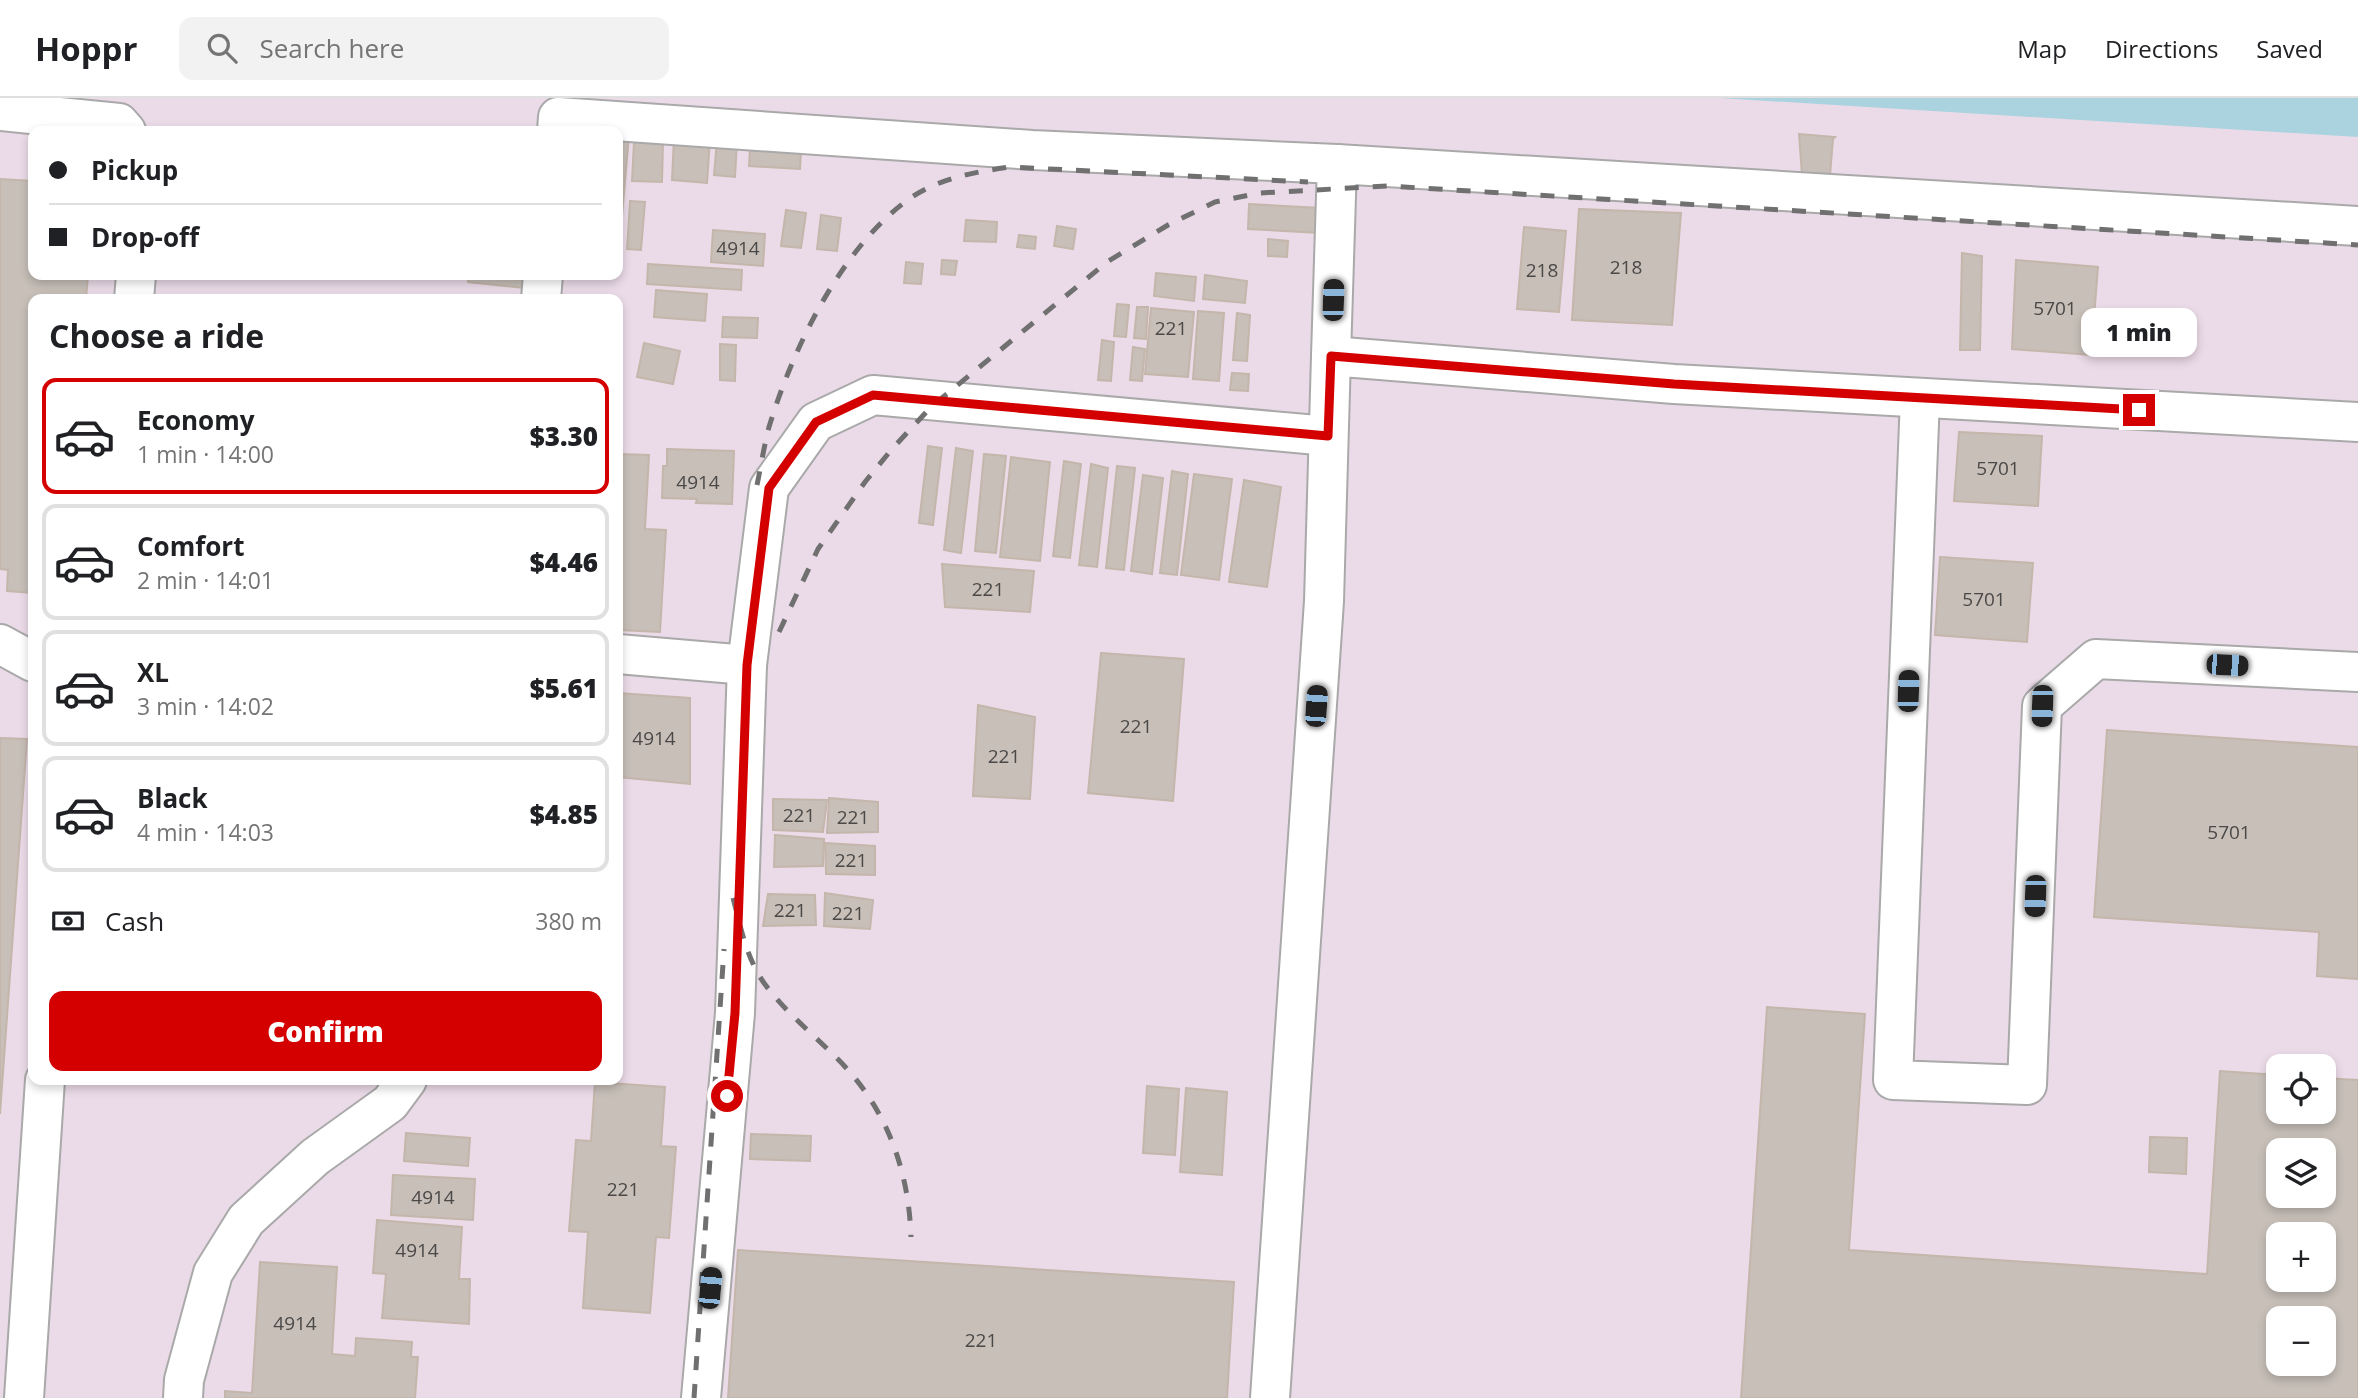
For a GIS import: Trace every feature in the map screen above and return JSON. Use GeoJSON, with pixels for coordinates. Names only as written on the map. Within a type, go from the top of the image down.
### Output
{"type":"FeatureCollection","features":[{"type":"Feature","properties":{"kind":"lane"},"geometry":{"type":"LineString","coordinates":[[0,111],[114,126]]}},
{"type":"Feature","properties":{"kind":"lane"},"geometry":{"type":"LineString","coordinates":[[557,126],[558,117],[1032,150],[1337,164],[2358,226]]}},
{"type":"Feature","properties":{"kind":"lane"},"geometry":{"type":"LineString","coordinates":[[1270,1398],[1324,601],[1337,164]]}},
{"type":"Feature","properties":{"kind":"lane"},"geometry":{"type":"LineString","coordinates":[[1331,356],[1674,384],[2358,422]]}},
{"type":"Feature","properties":{"kind":"lane"},"geometry":{"type":"LineString","coordinates":[[701,1398],[735,1013],[747,665],[769,488],[816,422],[873,395],[1328,436]]}},
{"type":"Feature","properties":{"kind":"lane"},"geometry":{"type":"LineString","coordinates":[[1920,398],[1893,1080],[2027,1085],[2042,706],[2096,659],[2358,672]]}},
{"type":"Feature","properties":{"kind":"lane"},"geometry":{"type":"LineString","coordinates":[[0,644],[28,659]]}},
{"type":"Feature","properties":{"kind":"lane"},"geometry":{"type":"LineString","coordinates":[[623,654],[747,665]]}},
{"type":"Feature","properties":{"kind":"lane"},"geometry":{"type":"LineString","coordinates":[[24,1398],[45,1085]]}},
{"type":"Feature","properties":{"kind":"lane"},"geometry":{"type":"LineString","coordinates":[[183,1398],[184,1380],[213,1273],[246,1220],[315,1157],[390,1103],[403,1085]]}},
{"type":"Feature","properties":{"kind":"shaded area"},"geometry":{"type":"Polygon","coordinates":[[[0,98],[2358,98],[2358,1398],[0,1398],[0,98]]]}},
{"type":"Feature","properties":{"kind":"water"},"geometry":{"type":"Polygon","coordinates":[[[1719,98],[2358,98],[2358,137],[1719,98]]]}},
{"type":"Feature","properties":{"kind":"building"},"geometry":{"type":"Polygon","coordinates":[[[1799,134],[1835,137],[1830,175],[1802,175],[1799,134]]]}},
{"type":"Feature","properties":{"kind":"building"},"geometry":{"type":"Polygon","coordinates":[[[623,135],[629,136],[623,204],[623,135]]]}},
{"type":"Feature","properties":{"kind":"building"},"geometry":{"type":"Polygon","coordinates":[[[674,137],[710,139],[707,183],[672,180],[674,137]]]}},
{"type":"Feature","properties":{"kind":"building"},"geometry":{"type":"Polygon","coordinates":[[[717,140],[737,142],[735,177],[714,175],[717,140]]]}},
{"type":"Feature","properties":{"kind":"building"},"geometry":{"type":"Polygon","coordinates":[[[634,142],[663,142],[662,182],[632,181],[634,142]]]}},
{"type":"Feature","properties":{"kind":"building"},"geometry":{"type":"Polygon","coordinates":[[[750,148],[801,152],[800,169],[749,166],[750,148]]]}},
{"type":"Feature","properties":{"kind":"building"},"geometry":{"type":"Polygon","coordinates":[[[0,179],[28,181],[28,280],[88,280],[86,294],[28,294],[28,593],[7,591],[8,570],[0,569],[0,179]]]}},
{"type":"Feature","properties":{"kind":"building"},"geometry":{"type":"Polygon","coordinates":[[[630,201],[645,202],[641,250],[627,249],[630,201]]]}},
{"type":"Feature","properties":{"kind":"building"},"geometry":{"type":"Polygon","coordinates":[[[1249,204],[1321,208],[1319,233],[1248,229],[1249,204]]]}},
{"type":"Feature","properties":{"kind":"building"},"geometry":{"type":"Polygon","coordinates":[[[1579,209],[1681,213],[1672,325],[1572,320],[1579,209]]]}},
{"type":"Feature","properties":{"kind":"building"},"geometry":{"type":"Polygon","coordinates":[[[786,210],[806,213],[801,248],[781,246],[786,210]]]}},
{"type":"Feature","properties":{"kind":"building"},"geometry":{"type":"Polygon","coordinates":[[[821,215],[841,218],[837,251],[817,249],[821,215]]]}},
{"type":"Feature","properties":{"kind":"building"},"geometry":{"type":"Polygon","coordinates":[[[966,220],[997,222],[996,242],[964,241],[966,220]]]}},
{"type":"Feature","properties":{"kind":"building"},"geometry":{"type":"Polygon","coordinates":[[[1057,226],[1076,229],[1073,249],[1054,246],[1057,226]]]}},
{"type":"Feature","properties":{"kind":"building"},"geometry":{"type":"Polygon","coordinates":[[[1524,227],[1566,231],[1559,312],[1517,309],[1524,227]]]}},
{"type":"Feature","properties":{"kind":"building"},"geometry":{"type":"Polygon","coordinates":[[[713,230],[765,234],[763,266],[711,262],[713,230]]]}},
{"type":"Feature","properties":{"kind":"building"},"geometry":{"type":"Polygon","coordinates":[[[1019,235],[1036,237],[1035,249],[1017,247],[1019,235]]]}},
{"type":"Feature","properties":{"kind":"building"},"geometry":{"type":"Polygon","coordinates":[[[1268,239],[1288,241],[1287,257],[1268,256],[1268,239]]]}},
{"type":"Feature","properties":{"kind":"building"},"geometry":{"type":"Polygon","coordinates":[[[1962,253],[1982,256],[1980,350],[1960,350],[1962,253]]]}},
{"type":"Feature","properties":{"kind":"building"},"geometry":{"type":"Polygon","coordinates":[[[942,260],[957,261],[955,275],[941,274],[942,260]]]}},
{"type":"Feature","properties":{"kind":"building"},"geometry":{"type":"Polygon","coordinates":[[[2016,260],[2098,267],[2091,355],[2012,349],[2016,260]]]}},
{"type":"Feature","properties":{"kind":"building"},"geometry":{"type":"Polygon","coordinates":[[[906,262],[923,264],[921,284],[904,283],[906,262]]]}},
{"type":"Feature","properties":{"kind":"building"},"geometry":{"type":"Polygon","coordinates":[[[648,264],[742,270],[741,290],[647,284],[648,264]]]}},
{"type":"Feature","properties":{"kind":"building"},"geometry":{"type":"Polygon","coordinates":[[[1156,273],[1196,277],[1194,301],[1154,296],[1156,273]]]}},
{"type":"Feature","properties":{"kind":"building"},"geometry":{"type":"Polygon","coordinates":[[[1205,275],[1247,281],[1245,303],[1203,299],[1205,275]]]}},
{"type":"Feature","properties":{"kind":"building"},"geometry":{"type":"Polygon","coordinates":[[[468,280],[525,280],[524,288],[468,280]]]}},
{"type":"Feature","properties":{"kind":"building"},"geometry":{"type":"Polygon","coordinates":[[[656,290],[707,294],[705,321],[654,317],[656,290]]]}},
{"type":"Feature","properties":{"kind":"building"},"geometry":{"type":"Polygon","coordinates":[[[1117,304],[1129,305],[1126,337],[1114,336],[1117,304]]]}},
{"type":"Feature","properties":{"kind":"building"},"geometry":{"type":"Polygon","coordinates":[[[1137,307],[1148,307],[1146,339],[1134,338],[1137,307]]]}},
{"type":"Feature","properties":{"kind":"building"},"geometry":{"type":"Polygon","coordinates":[[[1151,308],[1194,312],[1188,377],[1145,374],[1151,308]]]}},
{"type":"Feature","properties":{"kind":"building"},"geometry":{"type":"Polygon","coordinates":[[[1198,311],[1224,313],[1219,381],[1193,379],[1198,311]]]}},
{"type":"Feature","properties":{"kind":"building"},"geometry":{"type":"Polygon","coordinates":[[[1237,313],[1250,315],[1247,361],[1233,360],[1237,313]]]}},
{"type":"Feature","properties":{"kind":"building"},"geometry":{"type":"Polygon","coordinates":[[[723,317],[758,318],[757,338],[722,337],[723,317]]]}},
{"type":"Feature","properties":{"kind":"building"},"geometry":{"type":"Polygon","coordinates":[[[1102,340],[1114,342],[1111,381],[1098,380],[1102,340]]]}},
{"type":"Feature","properties":{"kind":"building"},"geometry":{"type":"Polygon","coordinates":[[[644,343],[680,351],[673,384],[637,377],[644,343]]]}},
{"type":"Feature","properties":{"kind":"building"},"geometry":{"type":"Polygon","coordinates":[[[720,344],[736,345],[735,381],[720,380],[720,344]]]}},
{"type":"Feature","properties":{"kind":"building"},"geometry":{"type":"Polygon","coordinates":[[[1133,347],[1145,349],[1142,381],[1130,380],[1133,347]]]}},
{"type":"Feature","properties":{"kind":"building"},"geometry":{"type":"Polygon","coordinates":[[[1232,373],[1249,374],[1248,391],[1230,390],[1232,373]]]}},
{"type":"Feature","properties":{"kind":"building"},"geometry":{"type":"Polygon","coordinates":[[[1959,432],[2042,436],[2038,506],[1954,501],[1959,432]]]}},
{"type":"Feature","properties":{"kind":"building"},"geometry":{"type":"Polygon","coordinates":[[[928,446],[942,448],[933,525],[919,523],[928,446]]]}},
{"type":"Feature","properties":{"kind":"building"},"geometry":{"type":"Polygon","coordinates":[[[956,448],[973,451],[961,553],[944,550],[956,448]]]}},
{"type":"Feature","properties":{"kind":"building"},"geometry":{"type":"Polygon","coordinates":[[[667,449],[734,451],[732,504],[662,498],[663,466],[667,466],[667,449]]]}},
{"type":"Feature","properties":{"kind":"building"},"geometry":{"type":"Polygon","coordinates":[[[623,454],[649,455],[645,529],[666,530],[660,632],[623,630],[623,454]]]}},
{"type":"Feature","properties":{"kind":"building"},"geometry":{"type":"Polygon","coordinates":[[[984,454],[1006,456],[996,553],[975,551],[984,454]]]}},
{"type":"Feature","properties":{"kind":"building"},"geometry":{"type":"Polygon","coordinates":[[[1011,457],[1050,462],[1040,561],[1000,557],[1011,457]]]}},
{"type":"Feature","properties":{"kind":"building"},"geometry":{"type":"Polygon","coordinates":[[[1064,461],[1081,464],[1070,558],[1053,556],[1064,461]]]}},
{"type":"Feature","properties":{"kind":"building"},"geometry":{"type":"Polygon","coordinates":[[[1091,464],[1108,468],[1097,567],[1079,565],[1091,464]]]}},
{"type":"Feature","properties":{"kind":"building"},"geometry":{"type":"Polygon","coordinates":[[[1117,466],[1135,468],[1124,570],[1106,568],[1117,466]]]}},
{"type":"Feature","properties":{"kind":"building"},"geometry":{"type":"Polygon","coordinates":[[[1172,471],[1188,474],[1177,575],[1160,573],[1172,471]]]}},
{"type":"Feature","properties":{"kind":"building"},"geometry":{"type":"Polygon","coordinates":[[[1194,474],[1232,479],[1219,580],[1181,575],[1194,474]]]}},
{"type":"Feature","properties":{"kind":"building"},"geometry":{"type":"Polygon","coordinates":[[[1143,475],[1163,478],[1152,574],[1131,571],[1143,475]]]}},
{"type":"Feature","properties":{"kind":"building"},"geometry":{"type":"Polygon","coordinates":[[[1244,480],[1281,487],[1267,587],[1229,582],[1244,480]]]}},
{"type":"Feature","properties":{"kind":"building"},"geometry":{"type":"Polygon","coordinates":[[[1940,557],[2033,563],[2027,642],[1935,635],[1940,557]]]}},
{"type":"Feature","properties":{"kind":"building"},"geometry":{"type":"Polygon","coordinates":[[[942,564],[1034,571],[1030,612],[945,607],[942,564]]]}},
{"type":"Feature","properties":{"kind":"building"},"geometry":{"type":"Polygon","coordinates":[[[1101,653],[1184,659],[1173,801],[1088,793],[1101,653]]]}},
{"type":"Feature","properties":{"kind":"building"},"geometry":{"type":"Polygon","coordinates":[[[623,693],[690,698],[690,784],[623,777],[623,693]]]}},
{"type":"Feature","properties":{"kind":"building"},"geometry":{"type":"Polygon","coordinates":[[[978,705],[1035,717],[1030,799],[973,796],[978,705]]]}},
{"type":"Feature","properties":{"kind":"building"},"geometry":{"type":"Polygon","coordinates":[[[2107,730],[2358,747],[2358,979],[2317,976],[2319,932],[2094,917],[2107,730]]]}},
{"type":"Feature","properties":{"kind":"building"},"geometry":{"type":"Polygon","coordinates":[[[0,738],[27,739],[0,1114],[0,738]]]}},
{"type":"Feature","properties":{"kind":"building"},"geometry":{"type":"Polygon","coordinates":[[[829,798],[878,802],[878,832],[827,833],[829,798]]]}},
{"type":"Feature","properties":{"kind":"building"},"geometry":{"type":"Polygon","coordinates":[[[773,799],[827,800],[823,832],[773,830],[773,799]]]}},
{"type":"Feature","properties":{"kind":"building"},"geometry":{"type":"Polygon","coordinates":[[[775,835],[824,839],[823,866],[774,867],[775,835]]]}},
{"type":"Feature","properties":{"kind":"building"},"geometry":{"type":"Polygon","coordinates":[[[825,843],[875,846],[875,875],[826,874],[825,843]]]}},
{"type":"Feature","properties":{"kind":"building"},"geometry":{"type":"Polygon","coordinates":[[[825,893],[873,900],[870,929],[824,926],[825,893]]]}},
{"type":"Feature","properties":{"kind":"building"},"geometry":{"type":"Polygon","coordinates":[[[768,894],[815,895],[816,925],[763,926],[768,894]]]}},
{"type":"Feature","properties":{"kind":"building"},"geometry":{"type":"Polygon","coordinates":[[[1767,1007],[1865,1014],[1849,1250],[2207,1274],[2220,1071],[2266,1074],[2266,1124],[2336,1124],[2336,1079],[2358,1080],[2358,1398],[1741,1398],[1767,1007]]]}},
{"type":"Feature","properties":{"kind":"building"},"geometry":{"type":"Polygon","coordinates":[[[595,1085],[665,1087],[661,1146],[676,1147],[669,1238],[656,1237],[650,1313],[583,1308],[588,1232],[569,1231],[576,1140],[591,1141],[595,1085]]]}},
{"type":"Feature","properties":{"kind":"building"},"geometry":{"type":"Polygon","coordinates":[[[1147,1086],[1179,1089],[1175,1155],[1143,1153],[1147,1086]]]}},
{"type":"Feature","properties":{"kind":"building"},"geometry":{"type":"Polygon","coordinates":[[[1186,1088],[1227,1092],[1222,1175],[1180,1172],[1186,1088]]]}},
{"type":"Feature","properties":{"kind":"building"},"geometry":{"type":"Polygon","coordinates":[[[406,1133],[470,1138],[468,1166],[404,1161],[406,1133]]]}},
{"type":"Feature","properties":{"kind":"building"},"geometry":{"type":"Polygon","coordinates":[[[751,1134],[811,1136],[810,1161],[750,1159],[751,1134]]]}},
{"type":"Feature","properties":{"kind":"building"},"geometry":{"type":"Polygon","coordinates":[[[2150,1137],[2187,1138],[2186,1174],[2149,1172],[2150,1137]]]}},
{"type":"Feature","properties":{"kind":"building"},"geometry":{"type":"Polygon","coordinates":[[[393,1175],[475,1179],[473,1220],[391,1215],[393,1175]]]}},
{"type":"Feature","properties":{"kind":"building"},"geometry":{"type":"Polygon","coordinates":[[[377,1220],[462,1227],[459,1279],[470,1279],[469,1324],[382,1318],[386,1274],[373,1273],[377,1220]]]}},
{"type":"Feature","properties":{"kind":"building"},"geometry":{"type":"Polygon","coordinates":[[[738,1250],[1234,1282],[1227,1398],[728,1398],[738,1250]]]}},
{"type":"Feature","properties":{"kind":"building"},"geometry":{"type":"Polygon","coordinates":[[[260,1262],[337,1267],[332,1354],[355,1356],[356,1338],[412,1342],[411,1357],[418,1357],[415,1398],[225,1398],[225,1391],[252,1393],[260,1262]]]}},
{"type":"Feature","properties":{"kind":"railway"},"geometry":{"type":"LineString","coordinates":[[757,485],[769,427],[779,397],[791,365],[823,302],[862,244],[884,220],[921,192],[958,177],[1010,167],[1308,182]]}},
{"type":"Feature","properties":{"kind":"railway"},"geometry":{"type":"LineString","coordinates":[[779,632],[818,549],[865,482],[931,407],[1107,262],[1168,225],[1215,202],[1260,193],[1388,186],[2358,245]]}},
{"type":"Feature","properties":{"kind":"railway"},"geometry":{"type":"LineString","coordinates":[[733,898],[748,953],[764,983],[849,1071],[876,1108],[895,1148],[901,1170],[911,1237]]}},
{"type":"Feature","properties":{"kind":"railway"},"geometry":{"type":"LineString","coordinates":[[694,1398],[724,949]]}},
{"type":"Feature","properties":{"kind":"route"},"geometry":{"type":"LineString","coordinates":[[727,1096],[735,1013],[747,665],[769,488],[816,422],[873,395],[1328,436],[1331,356],[1674,384],[2139,410]]}}]}
